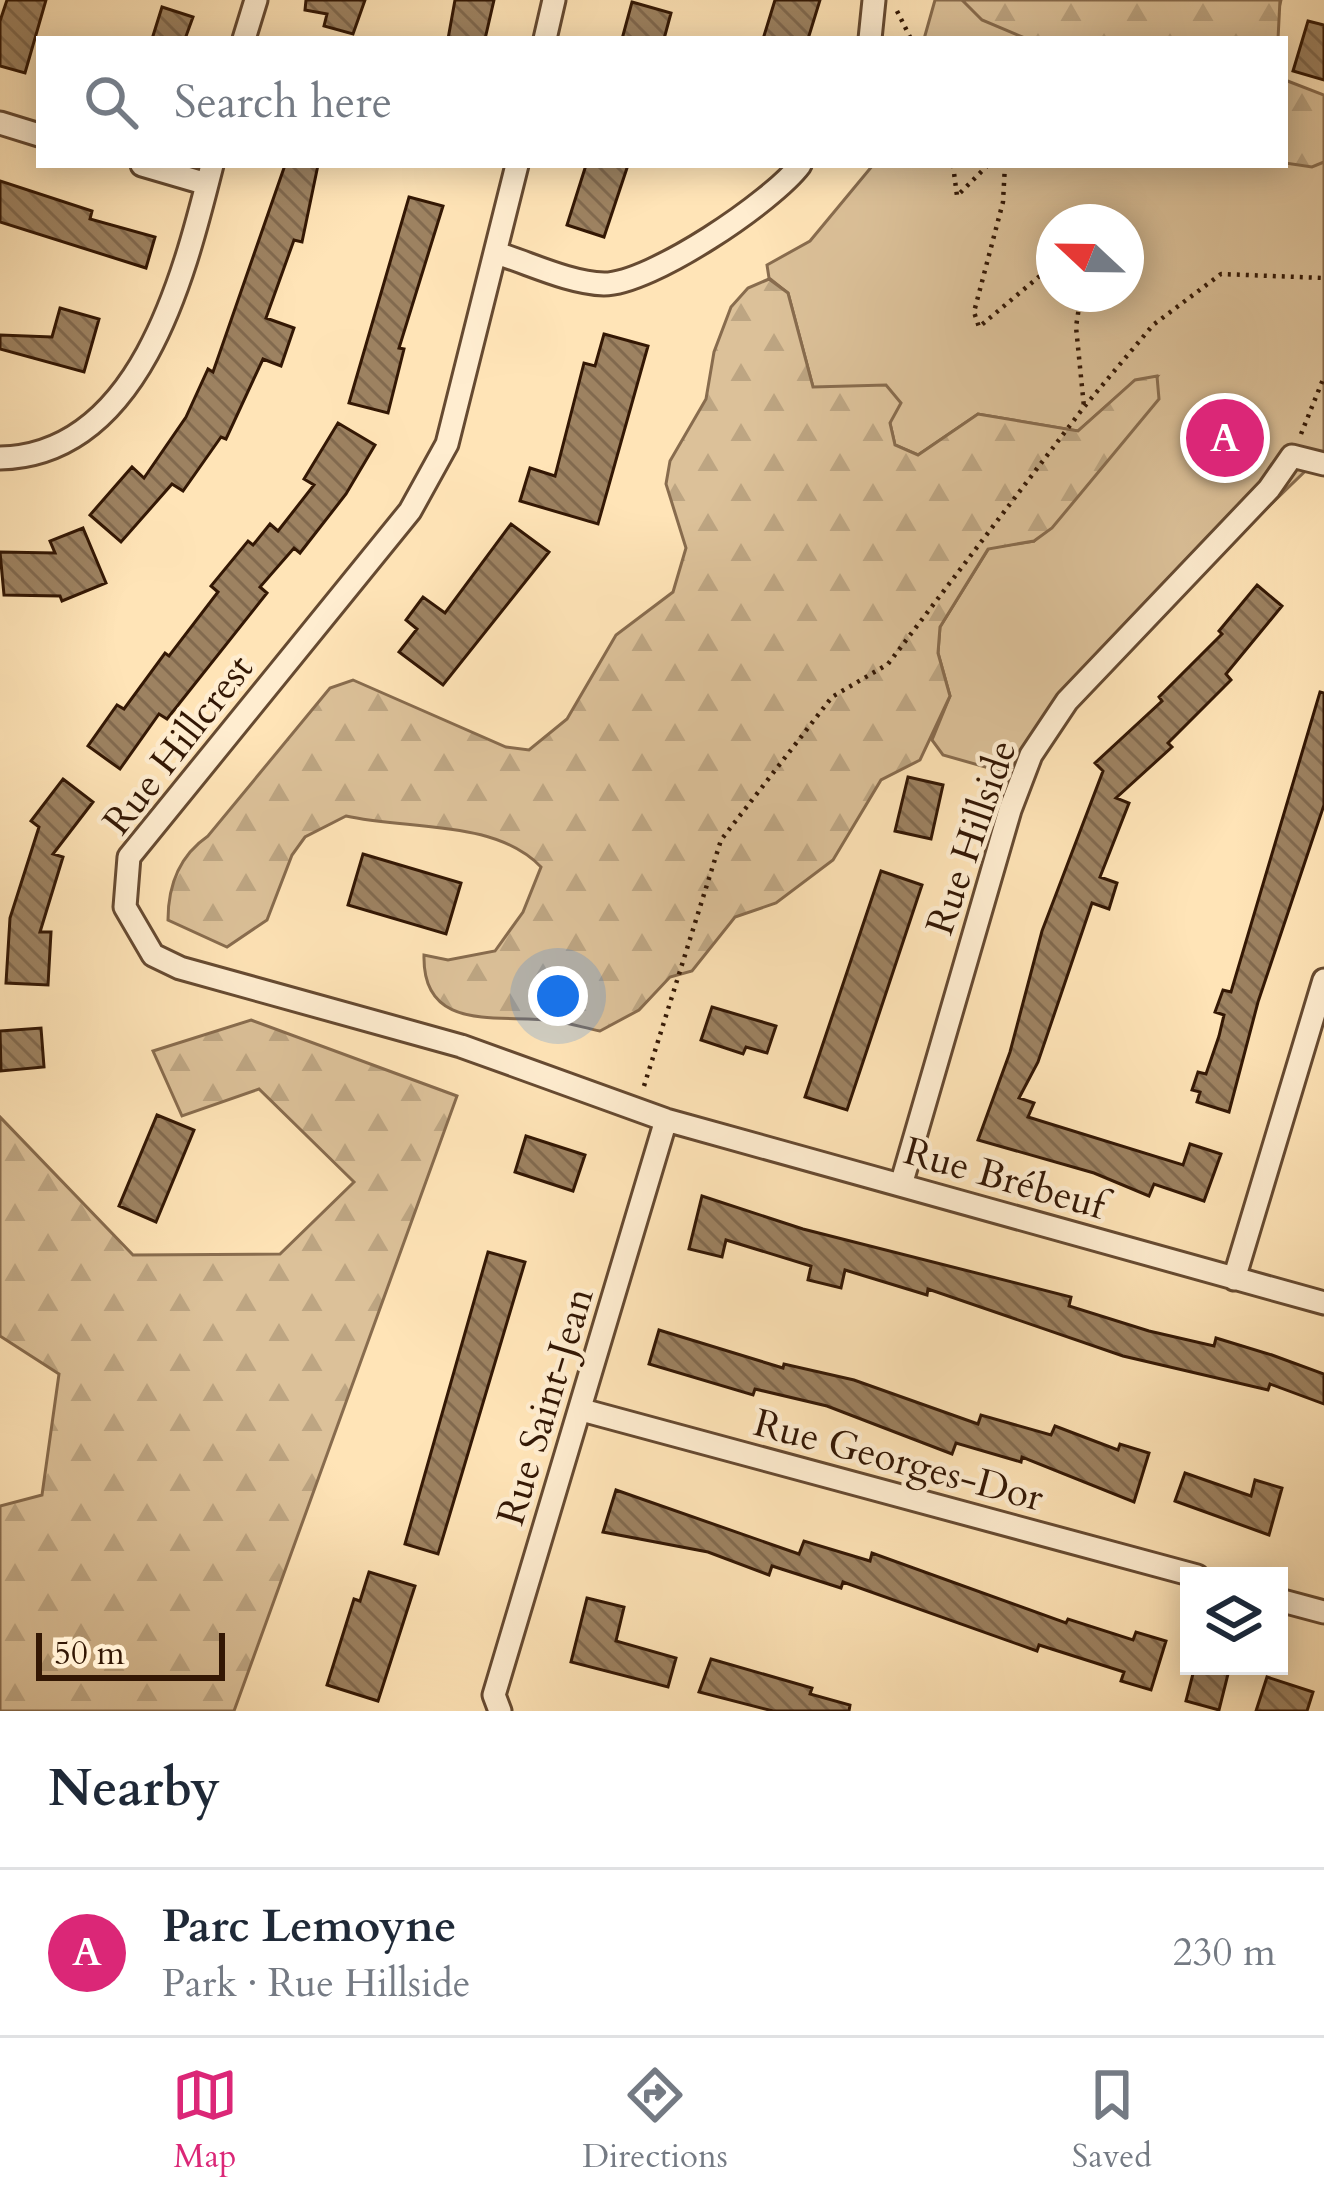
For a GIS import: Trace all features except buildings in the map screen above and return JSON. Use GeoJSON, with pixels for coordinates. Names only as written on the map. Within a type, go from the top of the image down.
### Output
{"type":"FeatureCollection","features":[{"type":"Feature","properties":{"kind":"street"},"geometry":{"type":"LineString","coordinates":[[245,36],[256,0]]}},
{"type":"Feature","properties":{"kind":"street"},"geometry":{"type":"LineString","coordinates":[[546,36],[554,0]]}},
{"type":"Feature","properties":{"kind":"street"},"geometry":{"type":"LineString","coordinates":[[870,36],[874,0]]}},
{"type":"Feature","properties":{"kind":"street"},"geometry":{"type":"LineString","coordinates":[[0,123],[36,134]]}},
{"type":"Feature","properties":{"kind":"street"},"geometry":{"type":"LineString","coordinates":[[0,458],[35,458],[67,444],[107,412],[170,311],[209,174],[164,168]]}},
{"type":"Feature","properties":{"kind":"street","name":"Rue Hillcrest"},"geometry":{"type":"LineString","coordinates":[[516,168],[447,444],[410,511],[129,856],[124,907],[152,955],[180,968],[461,1046],[666,1120]]}},
{"type":"Feature","properties":{"kind":"street"},"geometry":{"type":"LineString","coordinates":[[496,253],[606,284],[650,271],[784,187],[798,168]]}},
{"type":"Feature","properties":{"kind":"street"},"geometry":{"type":"LineString","coordinates":[[1292,455],[1324,464]]}},
{"type":"Feature","properties":{"kind":"street","name":"Rue Hillside"},"geometry":{"type":"LineString","coordinates":[[901,1185],[1010,810],[1031,755],[1067,701],[1269,489],[1292,455]]}},
{"type":"Feature","properties":{"kind":"street"},"geometry":{"type":"LineString","coordinates":[[1234,1279],[1324,980]]}},
{"type":"Feature","properties":{"kind":"street","name":"Rue Brébeuf"},"geometry":{"type":"LineString","coordinates":[[666,1120],[1324,1304]]}},
{"type":"Feature","properties":{"kind":"street","name":"Rue Saint-Jean"},"geometry":{"type":"LineString","coordinates":[[500,1711],[494,1695],[666,1120]]}},
{"type":"Feature","properties":{"kind":"street","name":"Rue Georges-Dor"},"geometry":{"type":"LineString","coordinates":[[582,1410],[1180,1571]]}},
{"type":"Feature","properties":{"kind":"street"},"geometry":{"type":"LineString","coordinates":[[1288,1602],[1324,1612]]}},
{"type":"Feature","properties":{"kind":"path"},"geometry":{"type":"LineString","coordinates":[[952,168],[957,196],[985,168]]}},
{"type":"Feature","properties":{"kind":"path"},"geometry":{"type":"LineString","coordinates":[[1005,168],[1004,202],[974,312],[979,327],[1036,279]]}},
{"type":"Feature","properties":{"kind":"path"},"geometry":{"type":"LineString","coordinates":[[638,1111],[654,1041],[721,840],[832,697],[888,664],[1084,407],[1153,326],[1221,274],[1324,278]]}},
{"type":"Feature","properties":{"kind":"path"},"geometry":{"type":"LineString","coordinates":[[1078,312],[1084,407]]}},
{"type":"Feature","properties":{"kind":"path"},"geometry":{"type":"LineString","coordinates":[[1292,455],[1324,377]]}},
{"type":"Feature","properties":{"kind":"green space"},"geometry":{"type":"Polygon","coordinates":[[[935,0],[1281,0],[1272,36],[925,36],[935,0]]]}},
{"type":"Feature","properties":{"kind":"green space"},"geometry":{"type":"Polygon","coordinates":[[[962,0],[1280,0],[1278,36],[1020,36],[982,20],[962,0]]]}},
{"type":"Feature","properties":{"kind":"green space"},"geometry":{"type":"Polygon","coordinates":[[[1288,81],[1324,95],[1324,162],[1312,167],[1288,163],[1288,81]]]}},
{"type":"Feature","properties":{"kind":"green space"},"geometry":{"type":"Polygon","coordinates":[[[1288,105],[1324,116],[1324,453],[1067,701],[1021,777],[943,755],[932,740],[950,696],[938,653],[940,627],[989,548],[1034,541],[1157,377],[1135,381],[1078,431],[978,414],[918,455],[895,445],[890,423],[813,387],[788,293],[769,278],[767,265],[810,241],[871,168],[1288,168],[1288,105]]]}},
{"type":"Feature","properties":{"kind":"green space"},"geometry":{"type":"Polygon","coordinates":[[[769,279],[788,293],[813,387],[886,385],[901,403],[890,423],[895,445],[918,455],[978,414],[1078,431],[1135,380],[1157,376],[1159,399],[1052,528],[1034,541],[988,549],[940,627],[938,653],[950,696],[920,760],[881,780],[833,860],[776,903],[735,917],[692,971],[670,977],[639,1010],[600,1031],[554,1021],[469,1015],[436,998],[427,980],[424,955],[448,960],[495,951],[523,912],[541,867],[522,852],[475,833],[346,816],[305,837],[292,855],[267,920],[227,947],[168,920],[170,895],[183,862],[330,688],[353,680],[506,747],[529,750],[567,719],[616,635],[673,592],[686,548],[666,484],[670,461],[706,399],[714,352],[731,307],[748,288],[769,279]]]}},
{"type":"Feature","properties":{"kind":"green space"},"geometry":{"type":"Polygon","coordinates":[[[251,1020],[457,1096],[234,1711],[0,1711],[0,1506],[42,1495],[59,1374],[0,1336],[0,1117],[133,1255],[280,1254],[354,1182],[259,1089],[182,1116],[153,1051],[251,1020]]]}},
{"type":"Feature","properties":{"kind":"place","name":"Parc Lemoyne"},"geometry":{"type":"Point","coordinates":[1225,438]}}]}
